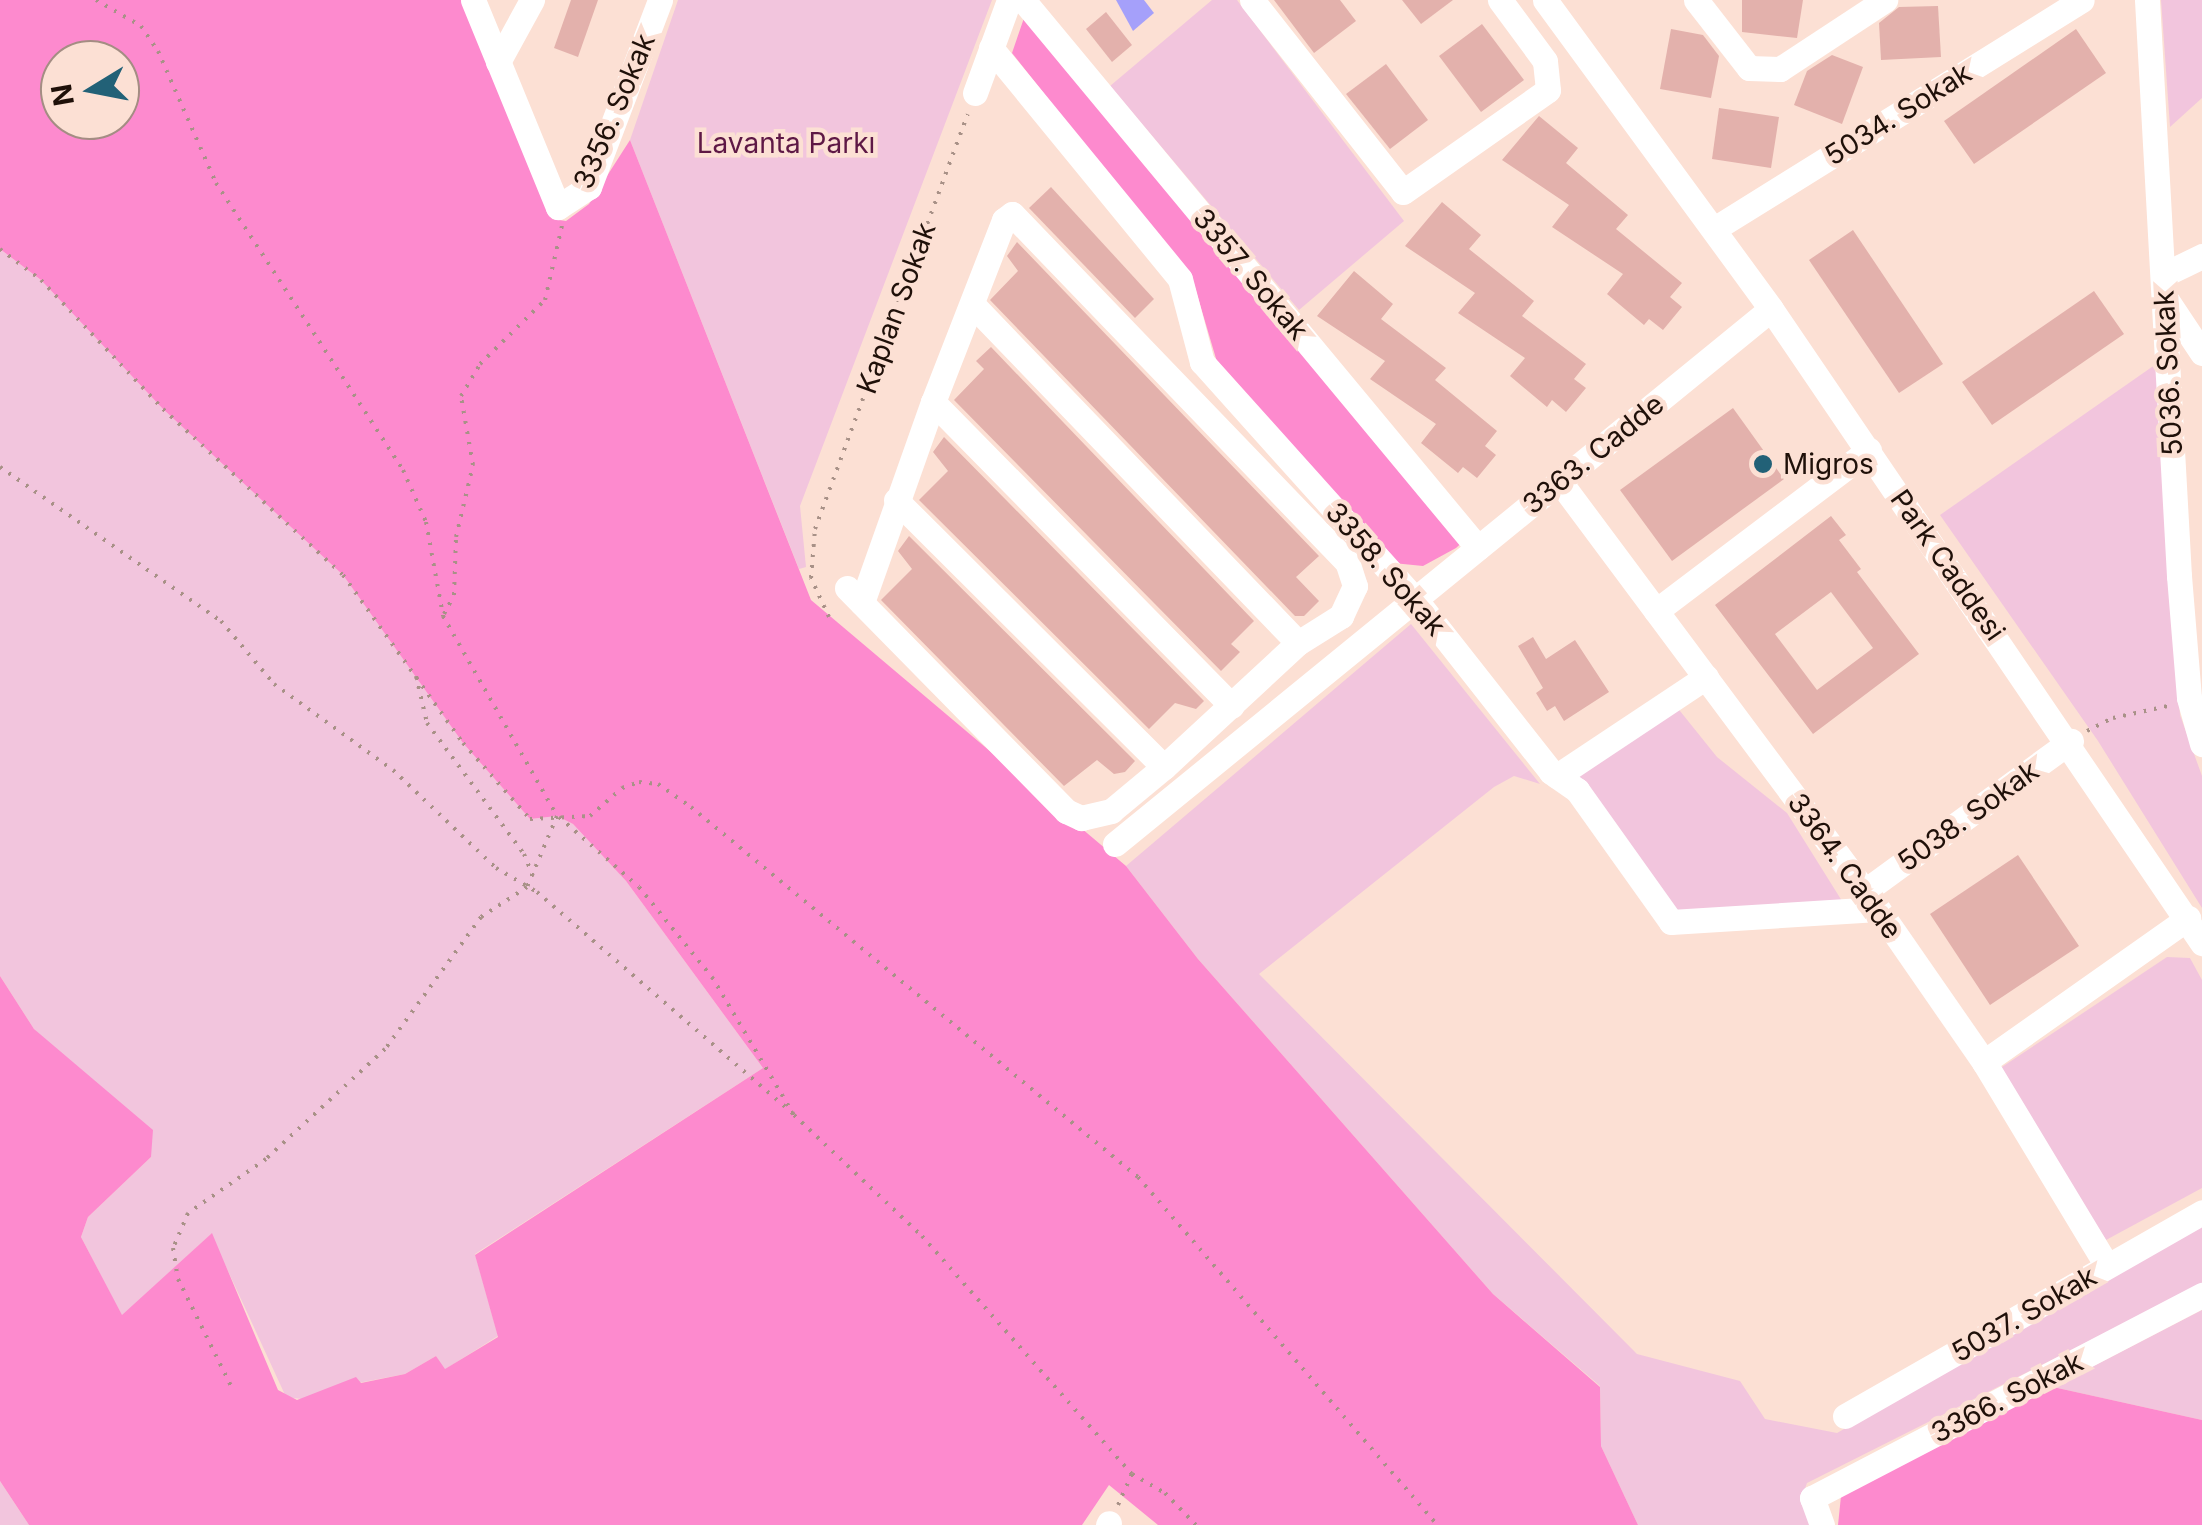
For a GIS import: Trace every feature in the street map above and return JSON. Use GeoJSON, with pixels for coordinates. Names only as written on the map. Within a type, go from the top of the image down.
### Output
{"type":"FeatureCollection","features":[{"type":"Feature","properties":{"kind":"street"},"geometry":{"type":"LineString","coordinates":[[473,0],[558,206]]}},
{"type":"Feature","properties":{"kind":"street"},"geometry":{"type":"LineString","coordinates":[[498,62],[532,0]]}},
{"type":"Feature","properties":{"kind":"street","name":"3356. Sokak"},"geometry":{"type":"LineString","coordinates":[[558,206],[589,187],[660,0]]}},
{"type":"Feature","properties":{"kind":"street"},"geometry":{"type":"LineString","coordinates":[[976,93],[1009,0]]}},
{"type":"Feature","properties":{"kind":"street","name":"3357. Sokak"},"geometry":{"type":"LineString","coordinates":[[1023,0],[1478,548]]}},
{"type":"Feature","properties":{"kind":"street"},"geometry":{"type":"LineString","coordinates":[[1252,0],[1403,192],[1548,90],[1550,70],[1500,0]]}},
{"type":"Feature","properties":{"kind":"street","name":"Park Caddesi"},"geometry":{"type":"LineString","coordinates":[[1545,0],[1714,229],[1869,450],[2070,741],[2202,942]]}},
{"type":"Feature","properties":{"kind":"street"},"geometry":{"type":"LineString","coordinates":[[1696,0],[1749,68],[1780,69],[1885,0]]}},
{"type":"Feature","properties":{"kind":"street","name":"5034. Sokak"},"geometry":{"type":"LineString","coordinates":[[1714,229],[2082,0]]}},
{"type":"Feature","properties":{"kind":"street","name":"5036. Sokak"},"geometry":{"type":"LineString","coordinates":[[2147,0],[2164,286],[2191,574],[2202,744]]}},
{"type":"Feature","properties":{"kind":"street","name":"3358. Sokak"},"geometry":{"type":"LineString","coordinates":[[991,48],[1180,279],[1197,356],[1415,599],[1557,776],[1577,790],[1671,922],[1871,900]]}},
{"type":"Feature","properties":{"kind":"street"},"geometry":{"type":"LineString","coordinates":[[1021,218],[1348,562],[1355,586],[1341,616],[1298,643],[1111,811],[1081,818],[1066,811],[855,595],[933,402],[1004,220],[1021,218]]}},
{"type":"Feature","properties":{"kind":"street"},"geometry":{"type":"LineString","coordinates":[[2202,256],[2164,286],[2202,353]]}},
{"type":"Feature","properties":{"kind":"street"},"geometry":{"type":"LineString","coordinates":[[972,304],[1298,643]]}},
{"type":"Feature","properties":{"kind":"street","name":"3363. Cadde"},"geometry":{"type":"LineString","coordinates":[[1115,844],[1771,310]]}},
{"type":"Feature","properties":{"kind":"street"},"geometry":{"type":"LineString","coordinates":[[933,402],[1232,706]]}},
{"type":"Feature","properties":{"kind":"street"},"geometry":{"type":"LineString","coordinates":[[1656,611],[1869,450]]}},
{"type":"Feature","properties":{"kind":"street","name":"3364. Cadde"},"geometry":{"type":"LineString","coordinates":[[1560,482],[1871,900],[1984,1062],[2107,1266]]}},
{"type":"Feature","properties":{"kind":"street"},"geometry":{"type":"LineString","coordinates":[[896,500],[1164,767]]}},
{"type":"Feature","properties":{"kind":"street"},"geometry":{"type":"LineString","coordinates":[[1355,586],[1396,577]]}},
{"type":"Feature","properties":{"kind":"street"},"geometry":{"type":"LineString","coordinates":[[1557,776],[1706,678]]}},
{"type":"Feature","properties":{"kind":"street","name":"5038. Sokak"},"geometry":{"type":"LineString","coordinates":[[1871,900],[2070,741]]}},
{"type":"Feature","properties":{"kind":"street"},"geometry":{"type":"LineString","coordinates":[[1984,1062],[2188,918]]}},
{"type":"Feature","properties":{"kind":"street","name":"5037. Sokak"},"geometry":{"type":"LineString","coordinates":[[1846,1416],[2202,1212]]}},
{"type":"Feature","properties":{"kind":"street","name":"3366. Sokak"},"geometry":{"type":"LineString","coordinates":[[1822,1525],[1812,1498],[2202,1295]]}},
{"type":"Feature","properties":{"kind":"path"},"geometry":{"type":"LineString","coordinates":[[96,0],[140,26],[158,51],[216,183],[402,470],[426,522],[443,616],[557,816],[639,886],[700,962],[788,1096],[794,1116]]}},
{"type":"Feature","properties":{"kind":"path","name":"Kaplan Sokak"},"geometry":{"type":"LineString","coordinates":[[829,617],[811,578],[815,529],[976,93]]}},
{"type":"Feature","properties":{"kind":"path"},"geometry":{"type":"LineString","coordinates":[[443,616],[454,594],[456,537],[473,465],[461,396],[480,364],[545,300],[562,241],[558,206]]}},
{"type":"Feature","properties":{"kind":"path"},"geometry":{"type":"LineString","coordinates":[[0,249],[41,280],[163,409],[343,575],[463,744],[530,819],[590,816],[622,788],[639,782],[658,784],[691,807],[1138,1177],[1437,1525]]}},
{"type":"Feature","properties":{"kind":"path"},"geometry":{"type":"LineString","coordinates":[[0,467],[222,621],[274,684],[319,721],[353,738],[496,868],[527,887],[794,1116],[922,1236],[1132,1474],[1165,1493],[1196,1525]]}},
{"type":"Feature","properties":{"kind":"path"},"geometry":{"type":"LineString","coordinates":[[416,674],[427,723],[524,854],[533,876]]}},
{"type":"Feature","properties":{"kind":"path"},"geometry":{"type":"LineString","coordinates":[[2070,741],[2112,718],[2198,698]]}},
{"type":"Feature","properties":{"kind":"path"},"geometry":{"type":"LineString","coordinates":[[232,1388],[178,1279],[173,1248],[188,1213],[266,1159],[385,1048],[482,918],[527,887],[557,816]]}},
{"type":"Feature","properties":{"kind":"path"},"geometry":{"type":"LineString","coordinates":[[1109,1524],[1132,1474]]}},
{"type":"Feature","properties":{"kind":"green space","name":"Lavanta Parkı"},"geometry":{"type":"Polygon","coordinates":[[[678,0],[992,0],[800,506],[806,567],[799,569],[630,140],[678,0]]]}},
{"type":"Feature","properties":{"kind":"green space"},"geometry":{"type":"Polygon","coordinates":[[[1212,0],[1237,0],[1404,221],[1299,310],[1110,86],[1212,0]]]}},
{"type":"Feature","properties":{"kind":"green space"},"geometry":{"type":"Polygon","coordinates":[[[2161,0],[2202,0],[2202,98],[2170,127],[2161,0]]]}},
{"type":"Feature","properties":{"kind":"green space"},"geometry":{"type":"Polygon","coordinates":[[[0,249],[41,280],[163,409],[343,575],[463,743],[530,819],[557,816],[573,824],[626,881],[763,1068],[475,1254],[498,1336],[444,1370],[436,1356],[405,1374],[332,1388],[309,1400],[286,1397],[211,1234],[122,1316],[81,1237],[88,1217],[151,1157],[34,1029],[0,976],[0,249]]]}},
{"type":"Feature","properties":{"kind":"green space"},"geometry":{"type":"Polygon","coordinates":[[[2159,362],[2180,715],[2202,776],[2202,908],[2098,741],[1940,515],[2159,362]]]}},
{"type":"Feature","properties":{"kind":"green space"},"geometry":{"type":"Polygon","coordinates":[[[1411,624],[1540,784],[1514,776],[1494,787],[1259,974],[1637,1354],[1740,1381],[1765,1419],[1837,1433],[2202,1225],[2202,1284],[1807,1483],[1801,1500],[1811,1525],[1638,1525],[1601,1446],[1600,1386],[1493,1294],[1198,959],[1126,866],[1411,624]]]}},
{"type":"Feature","properties":{"kind":"green space"},"geometry":{"type":"Polygon","coordinates":[[[1676,706],[1717,757],[1787,813],[1842,901],[1673,911],[1574,771],[1676,706]]]}},
{"type":"Feature","properties":{"kind":"green space"},"geometry":{"type":"Polygon","coordinates":[[[2167,957],[2190,958],[2202,980],[2202,1188],[2106,1240],[1999,1069],[2167,957]]]}},
{"type":"Feature","properties":{"kind":"green space"},"geometry":{"type":"Polygon","coordinates":[[[2202,1310],[2202,1420],[2053,1387],[2202,1310]]]}},
{"type":"Feature","properties":{"kind":"green space"},"geometry":{"type":"Polygon","coordinates":[[[0,1481],[29,1525],[0,1525],[0,1481]]]}},
{"type":"Feature","properties":{"kind":"shaded area"},"geometry":{"type":"Polygon","coordinates":[[[0,0],[465,0],[552,219],[566,221],[589,204],[630,140],[811,600],[1126,866],[1198,959],[1493,1294],[1600,1387],[1601,1446],[1638,1525],[1158,1525],[1109,1485],[1082,1525],[29,1525],[0,1481],[0,976],[34,1029],[153,1130],[151,1157],[88,1217],[81,1237],[122,1315],[212,1233],[278,1390],[297,1400],[356,1377],[361,1383],[405,1374],[436,1356],[445,1369],[498,1337],[475,1255],[763,1068],[626,881],[573,824],[557,816],[530,819],[463,743],[343,575],[163,409],[41,280],[0,249],[0,0]]]}},
{"type":"Feature","properties":{"kind":"shaded area"},"geometry":{"type":"Polygon","coordinates":[[[1116,0],[1144,0],[1154,13],[1133,31],[1116,0]]]}},
{"type":"Feature","properties":{"kind":"shaded area"},"geometry":{"type":"Polygon","coordinates":[[[1024,18],[1465,540],[1456,548],[1423,566],[1393,563],[1217,362],[1194,284],[1012,53],[1024,18]]]}},
{"type":"Feature","properties":{"kind":"shaded area"},"geometry":{"type":"Polygon","coordinates":[[[2053,1387],[2202,1420],[2202,1525],[1838,1525],[1841,1496],[2053,1387]]]}},
{"type":"Feature","properties":{"kind":"building"},"geometry":{"type":"Polygon","coordinates":[[[571,0],[598,0],[578,57],[554,48],[571,0]]]}},
{"type":"Feature","properties":{"kind":"building"},"geometry":{"type":"Polygon","coordinates":[[[1274,0],[1340,0],[1356,21],[1314,53],[1274,0]]]}},
{"type":"Feature","properties":{"kind":"building"},"geometry":{"type":"Polygon","coordinates":[[[1402,0],[1453,0],[1421,24],[1402,0]]]}},
{"type":"Feature","properties":{"kind":"building"},"geometry":{"type":"Polygon","coordinates":[[[1742,0],[1803,0],[1797,38],[1742,32],[1742,0]]]}},
{"type":"Feature","properties":{"kind":"building"},"geometry":{"type":"Polygon","coordinates":[[[1938,6],[1941,57],[1881,60],[1879,23],[1899,7],[1938,6]]]}},
{"type":"Feature","properties":{"kind":"building"},"geometry":{"type":"Polygon","coordinates":[[[1106,12],[1132,45],[1112,62],[1086,29],[1106,12]]]}},
{"type":"Feature","properties":{"kind":"building"},"geometry":{"type":"Polygon","coordinates":[[[1482,24],[1524,80],[1481,112],[1439,56],[1482,24]]]}},
{"type":"Feature","properties":{"kind":"building"},"geometry":{"type":"Polygon","coordinates":[[[1671,29],[1703,35],[1719,56],[1711,98],[1660,89],[1671,29]]]}},
{"type":"Feature","properties":{"kind":"building"},"geometry":{"type":"Polygon","coordinates":[[[2076,29],[2106,73],[1974,164],[1944,121],[2076,29]]]}},
{"type":"Feature","properties":{"kind":"building"},"geometry":{"type":"Polygon","coordinates":[[[1832,55],[1863,67],[1842,124],[1794,105],[1807,71],[1832,55]]]}},
{"type":"Feature","properties":{"kind":"building"},"geometry":{"type":"Polygon","coordinates":[[[1386,64],[1428,120],[1390,149],[1346,94],[1386,64]]]}},
{"type":"Feature","properties":{"kind":"building"},"geometry":{"type":"Polygon","coordinates":[[[1719,108],[1779,117],[1771,168],[1712,159],[1719,108]]]}},
{"type":"Feature","properties":{"kind":"building"},"geometry":{"type":"Polygon","coordinates":[[[1539,116],[1578,148],[1566,163],[1628,215],[1616,229],[1682,283],[1670,297],[1682,307],[1663,330],[1649,319],[1644,325],[1607,294],[1623,274],[1552,227],[1569,205],[1502,160],[1539,116]]]}},
{"type":"Feature","properties":{"kind":"building"},"geometry":{"type":"Polygon","coordinates":[[[1051,187],[1154,299],[1135,318],[1029,208],[1051,187]]]}},
{"type":"Feature","properties":{"kind":"building"},"geometry":{"type":"Polygon","coordinates":[[[1442,202],[1481,235],[1469,249],[1534,301],[1522,316],[1586,364],[1574,379],[1586,388],[1566,412],[1552,400],[1547,407],[1510,376],[1525,358],[1458,313],[1475,293],[1405,246],[1442,202]]]}},
{"type":"Feature","properties":{"kind":"building"},"geometry":{"type":"Polygon","coordinates":[[[1853,230],[1943,364],[1899,393],[1809,260],[1853,230]]]}},
{"type":"Feature","properties":{"kind":"building"},"geometry":{"type":"Polygon","coordinates":[[[1017,242],[1319,556],[1296,577],[1319,601],[1304,616],[1295,616],[990,300],[1018,271],[1007,256],[1017,242]]]}},
{"type":"Feature","properties":{"kind":"building"},"geometry":{"type":"Polygon","coordinates":[[[1354,271],[1393,304],[1381,319],[1446,368],[1435,380],[1497,431],[1485,446],[1496,455],[1477,478],[1463,467],[1458,473],[1421,443],[1436,424],[1370,379],[1385,361],[1317,316],[1354,271]]]}},
{"type":"Feature","properties":{"kind":"building"},"geometry":{"type":"Polygon","coordinates":[[[2094,291],[2124,334],[1992,425],[1962,382],[2094,291]]]}},
{"type":"Feature","properties":{"kind":"building"},"geometry":{"type":"Polygon","coordinates":[[[991,347],[1254,621],[1231,644],[1240,652],[1221,671],[954,400],[984,369],[976,361],[991,347]]]}},
{"type":"Feature","properties":{"kind":"building"},"geometry":{"type":"Polygon","coordinates":[[[1733,408],[1784,479],[1672,561],[1620,490],[1733,408]]]}},
{"type":"Feature","properties":{"kind":"building"},"geometry":{"type":"Polygon","coordinates":[[[944,437],[1204,701],[1196,709],[1175,703],[1149,729],[919,500],[948,471],[933,452],[944,437]]]}},
{"type":"Feature","properties":{"kind":"building"},"geometry":{"type":"Polygon","coordinates":[[[1831,516],[1846,535],[1839,540],[1861,569],[1857,572],[1919,654],[1813,734],[1715,605],[1831,516]],[[1831,592],[1775,634],[1817,690],[1873,648],[1831,592]]]}},
{"type":"Feature","properties":{"kind":"building"},"geometry":{"type":"Polygon","coordinates":[[[909,536],[1135,761],[1125,772],[1114,774],[1097,760],[1064,786],[881,600],[912,569],[898,551],[909,536]]]}},
{"type":"Feature","properties":{"kind":"building"},"geometry":{"type":"Polygon","coordinates":[[[1533,637],[1546,659],[1575,640],[1609,692],[1564,721],[1555,706],[1547,711],[1536,693],[1543,688],[1518,646],[1533,637]]]}},
{"type":"Feature","properties":{"kind":"building"},"geometry":{"type":"Polygon","coordinates":[[[2018,855],[2079,946],[1990,1005],[1930,914],[2018,855]]]}},
{"type":"Feature","properties":{"kind":"place","name":"Migros"},"geometry":{"type":"Point","coordinates":[1763,464]}}]}
